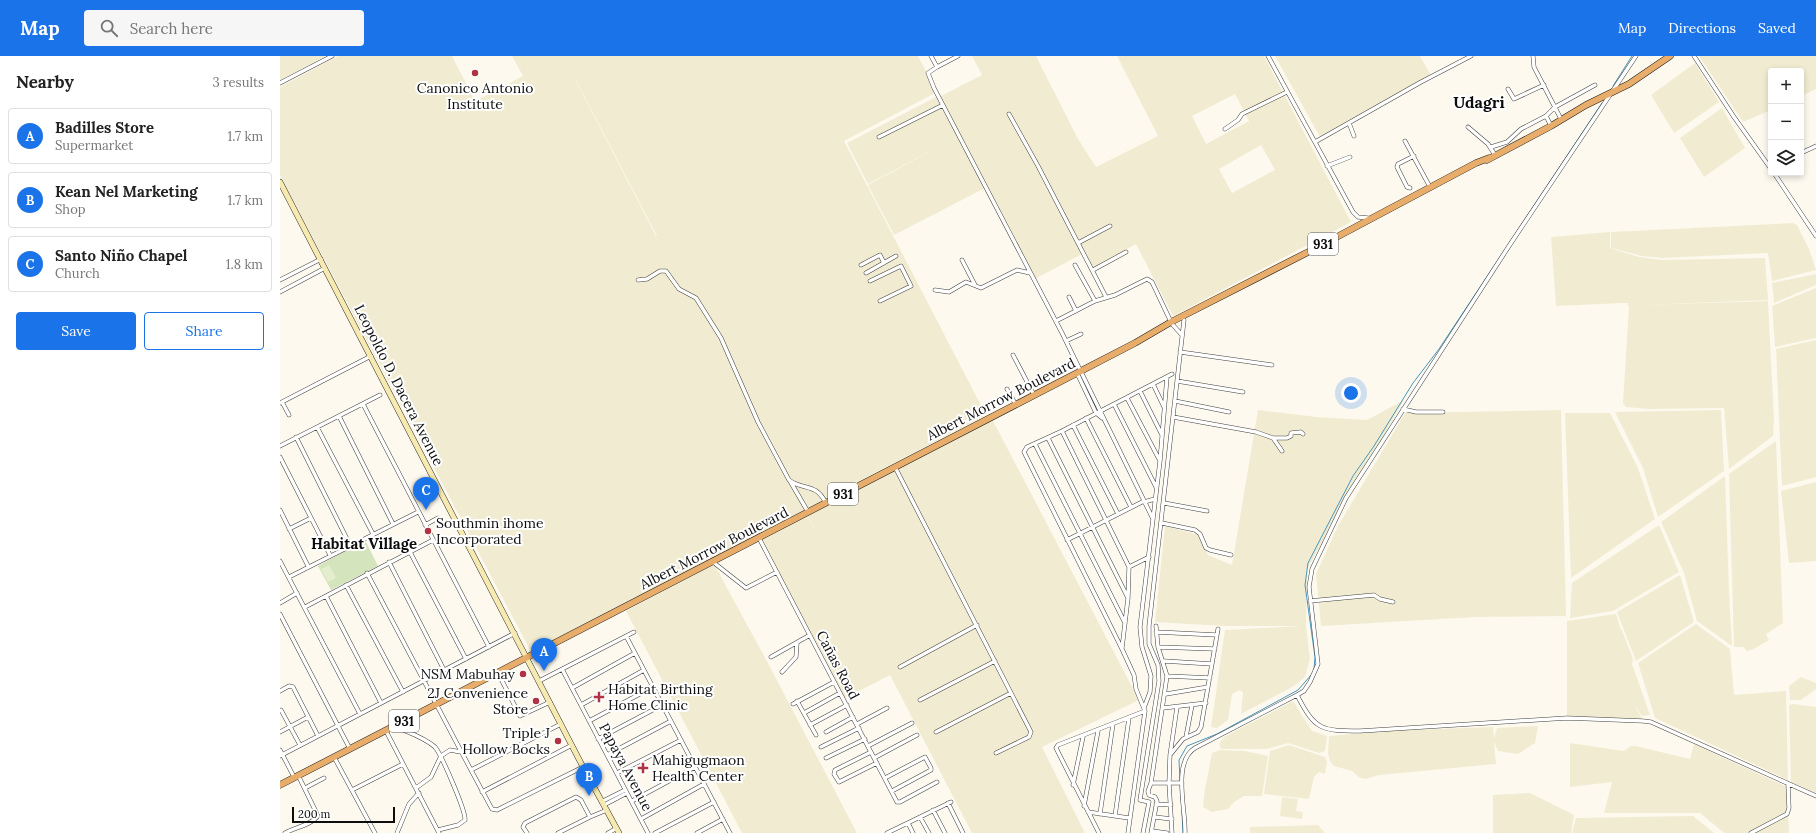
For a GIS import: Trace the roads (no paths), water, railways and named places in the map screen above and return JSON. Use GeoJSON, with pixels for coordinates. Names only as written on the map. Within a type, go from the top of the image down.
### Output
{"type":"FeatureCollection","features":[{"type":"Feature","properties":{"kind":"highway","name":"Albert Morrow Boulevard"},"geometry":{"type":"LineString","coordinates":[[280,784],[528,658],[1158,331],[1476,163],[1551,126],[1561,119],[1643,75],[1670,56]]}},
{"type":"Feature","properties":{"kind":"highway","name":"Albert Morrow Boulevard"},"geometry":{"type":"LineString","coordinates":[[1172,323],[1184,320],[1358,230],[1478,166],[1492,156]]}},
{"type":"Feature","properties":{"kind":"main road","name":"Leopoldo D. Dacera Avenue"},"geometry":{"type":"LineString","coordinates":[[280,182],[528,658],[583,767],[618,830]]}},
{"type":"Feature","properties":{"kind":"street"},"geometry":{"type":"LineString","coordinates":[[280,83],[332,56]]}},
{"type":"Feature","properties":{"kind":"street"},"geometry":{"type":"LineString","coordinates":[[931,56],[937,67]]}},
{"type":"Feature","properties":{"kind":"street"},"geometry":{"type":"LineString","coordinates":[[958,56],[937,67],[928,74],[1066,341],[1096,413],[1102,418]]}},
{"type":"Feature","properties":{"kind":"street"},"geometry":{"type":"LineString","coordinates":[[1268,56],[1353,212],[1358,217],[1373,217]]}},
{"type":"Feature","properties":{"kind":"street"},"geometry":{"type":"LineString","coordinates":[[1315,142],[1471,56]]}},
{"type":"Feature","properties":{"kind":"street"},"geometry":{"type":"LineString","coordinates":[[1533,56],[1534,66],[1561,119]]}},
{"type":"Feature","properties":{"kind":"street"},"geometry":{"type":"LineString","coordinates":[[1185,833],[1182,783],[1183,764],[1190,752],[1297,695],[1310,682],[1318,664],[1309,587],[1312,569],[1321,547],[1346,498],[1509,246],[1636,56]]}},
{"type":"Feature","properties":{"kind":"street"},"geometry":{"type":"LineString","coordinates":[[1694,56],[1734,117],[1768,164]]}},
{"type":"Feature","properties":{"kind":"street"},"geometry":{"type":"LineString","coordinates":[[1508,90],[1514,99],[1544,85]]}},
{"type":"Feature","properties":{"kind":"street"},"geometry":{"type":"LineString","coordinates":[[1491,147],[1507,142],[1521,128],[1546,116],[1555,107],[1595,85]]}},
{"type":"Feature","properties":{"kind":"street"},"geometry":{"type":"LineString","coordinates":[[1225,129],[1238,120],[1242,114],[1287,92]]}},
{"type":"Feature","properties":{"kind":"street"},"geometry":{"type":"LineString","coordinates":[[879,137],[943,105]]}},
{"type":"Feature","properties":{"kind":"street"},"geometry":{"type":"LineString","coordinates":[[1009,114],[1106,297]]}},
{"type":"Feature","properties":{"kind":"street"},"geometry":{"type":"LineString","coordinates":[[1546,116],[1551,126]]}},
{"type":"Feature","properties":{"kind":"street"},"geometry":{"type":"LineString","coordinates":[[1349,123],[1354,136]]}},
{"type":"Feature","properties":{"kind":"street"},"geometry":{"type":"LineString","coordinates":[[1468,127],[1491,147],[1492,156]]}},
{"type":"Feature","properties":{"kind":"street"},"geometry":{"type":"LineString","coordinates":[[1406,141],[1430,187]]}},
{"type":"Feature","properties":{"kind":"street"},"geometry":{"type":"LineString","coordinates":[[1804,152],[1816,146]]}},
{"type":"Feature","properties":{"kind":"street"},"geometry":{"type":"LineString","coordinates":[[1410,188],[1407,186],[1397,167],[1398,164],[1414,156]]}},
{"type":"Feature","properties":{"kind":"street"},"geometry":{"type":"LineString","coordinates":[[1327,166],[1350,157]]}},
{"type":"Feature","properties":{"kind":"street"},"geometry":{"type":"LineString","coordinates":[[1776,176],[1816,236]]}},
{"type":"Feature","properties":{"kind":"street"},"geometry":{"type":"LineString","coordinates":[[1357,226],[1358,217]]}},
{"type":"Feature","properties":{"kind":"street"},"geometry":{"type":"LineString","coordinates":[[1078,243],[1110,226]]}},
{"type":"Feature","properties":{"kind":"street"},"geometry":{"type":"LineString","coordinates":[[1093,270],[1126,252]]}},
{"type":"Feature","properties":{"kind":"street"},"geometry":{"type":"LineString","coordinates":[[861,265],[880,255],[884,263]]}},
{"type":"Feature","properties":{"kind":"street"},"geometry":{"type":"LineString","coordinates":[[866,273],[896,256]]}},
{"type":"Feature","properties":{"kind":"street"},"geometry":{"type":"LineString","coordinates":[[280,280],[321,260]]}},
{"type":"Feature","properties":{"kind":"street"},"geometry":{"type":"LineString","coordinates":[[962,260],[976,286]]}},
{"type":"Feature","properties":{"kind":"street"},"geometry":{"type":"LineString","coordinates":[[1075,265],[1095,301]]}},
{"type":"Feature","properties":{"kind":"street"},"geometry":{"type":"LineString","coordinates":[[870,281],[901,266],[908,279],[911,286],[880,301]]}},
{"type":"Feature","properties":{"kind":"street"},"geometry":{"type":"LineString","coordinates":[[280,292],[325,268]]}},
{"type":"Feature","properties":{"kind":"street"},"geometry":{"type":"LineString","coordinates":[[935,290],[949,292],[966,282],[982,287],[1017,270],[1030,273]]}},
{"type":"Feature","properties":{"kind":"street"},"geometry":{"type":"LineString","coordinates":[[638,280],[647,279],[660,271],[666,271],[679,289],[696,298],[721,338],[758,422],[808,512]]}},
{"type":"Feature","properties":{"kind":"street"},"geometry":{"type":"LineString","coordinates":[[1056,321],[1095,301],[1115,295],[1144,279],[1149,280],[1172,323],[1181,334]]}},
{"type":"Feature","properties":{"kind":"street"},"geometry":{"type":"LineString","coordinates":[[1069,297],[1076,310]]}},
{"type":"Feature","properties":{"kind":"street"},"geometry":{"type":"LineString","coordinates":[[1144,833],[1149,802],[1140,800],[1159,681],[1158,665],[1149,644],[1149,626],[1162,523],[1181,334],[1184,320]]}},
{"type":"Feature","properties":{"kind":"street"},"geometry":{"type":"LineString","coordinates":[[1066,341],[1081,334]]}},
{"type":"Feature","properties":{"kind":"street"},"geometry":{"type":"LineString","coordinates":[[1180,352],[1272,365]]}},
{"type":"Feature","properties":{"kind":"street"},"geometry":{"type":"LineString","coordinates":[[1013,355],[1034,395]]}},
{"type":"Feature","properties":{"kind":"street"},"geometry":{"type":"LineString","coordinates":[[289,415],[281,402],[371,356]]}},
{"type":"Feature","properties":{"kind":"street"},"geometry":{"type":"LineString","coordinates":[[1079,372],[1101,410],[1102,418],[1153,519]]}},
{"type":"Feature","properties":{"kind":"street"},"geometry":{"type":"LineString","coordinates":[[1145,709],[1136,689],[1134,675],[1122,649],[1024,455],[1026,448],[1172,374]]}},
{"type":"Feature","properties":{"kind":"street"},"geometry":{"type":"LineString","coordinates":[[1128,833],[1145,709],[1150,692],[1151,676],[1142,647],[1140,627],[1160,461],[1167,377]]}},
{"type":"Feature","properties":{"kind":"street"},"geometry":{"type":"LineString","coordinates":[[1177,381],[1243,392]]}},
{"type":"Feature","properties":{"kind":"street"},"geometry":{"type":"LineString","coordinates":[[1153,384],[1165,408]]}},
{"type":"Feature","properties":{"kind":"street"},"geometry":{"type":"LineString","coordinates":[[1007,389],[1016,405]]}},
{"type":"Feature","properties":{"kind":"street"},"geometry":{"type":"LineString","coordinates":[[1140,391],[1162,435]]}},
{"type":"Feature","properties":{"kind":"street"},"geometry":{"type":"LineString","coordinates":[[280,446],[380,395]]}},
{"type":"Feature","properties":{"kind":"street"},"geometry":{"type":"LineString","coordinates":[[1127,398],[1160,461]]}},
{"type":"Feature","properties":{"kind":"street"},"geometry":{"type":"LineString","coordinates":[[1175,401],[1229,412]]}},
{"type":"Feature","properties":{"kind":"street"},"geometry":{"type":"LineString","coordinates":[[363,404],[489,647]]}},
{"type":"Feature","properties":{"kind":"street"},"geometry":{"type":"LineString","coordinates":[[1114,404],[1156,487]]}},
{"type":"Feature","properties":{"kind":"street"},"geometry":{"type":"LineString","coordinates":[[1403,409],[1416,412],[1443,412]]}},
{"type":"Feature","properties":{"kind":"street"},"geometry":{"type":"LineString","coordinates":[[339,416],[393,524]]}},
{"type":"Feature","properties":{"kind":"street"},"geometry":{"type":"LineString","coordinates":[[1173,416],[1256,432],[1273,438],[1286,438],[1291,436],[1291,433],[1301,432],[1303,434]]}},
{"type":"Feature","properties":{"kind":"street"},"geometry":{"type":"LineString","coordinates":[[1086,418],[1132,507]]}},
{"type":"Feature","properties":{"kind":"street"},"geometry":{"type":"LineString","coordinates":[[1156,422],[1164,420]]}},
{"type":"Feature","properties":{"kind":"street"},"geometry":{"type":"LineString","coordinates":[[1073,425],[1118,514]]}},
{"type":"Feature","properties":{"kind":"street"},"geometry":{"type":"LineString","coordinates":[[317,427],[373,534]]}},
{"type":"Feature","properties":{"kind":"street"},"geometry":{"type":"LineString","coordinates":[[1062,431],[1129,567],[1128,598],[1122,649]]}},
{"type":"Feature","properties":{"kind":"street"},"geometry":{"type":"LineString","coordinates":[[296,437],[350,545]]}},
{"type":"Feature","properties":{"kind":"street"},"geometry":{"type":"LineString","coordinates":[[1048,438],[1128,598]]}},
{"type":"Feature","properties":{"kind":"street"},"geometry":{"type":"LineString","coordinates":[[1273,438],[1282,451]]}},
{"type":"Feature","properties":{"kind":"street"},"geometry":{"type":"LineString","coordinates":[[1035,444],[1125,624]]}},
{"type":"Feature","properties":{"kind":"street"},"geometry":{"type":"LineString","coordinates":[[280,457],[330,555]]}},
{"type":"Feature","properties":{"kind":"street"},"geometry":{"type":"LineString","coordinates":[[895,467],[978,625],[1031,735],[996,753]]}},
{"type":"Feature","properties":{"kind":"street"},"geometry":{"type":"LineString","coordinates":[[1150,475],[1158,472]]}},
{"type":"Feature","properties":{"kind":"street"},"geometry":{"type":"LineString","coordinates":[[789,480],[811,487],[822,496],[826,503]]}},
{"type":"Feature","properties":{"kind":"street"},"geometry":{"type":"LineString","coordinates":[[1067,540],[1144,501],[1155,499]]}},
{"type":"Feature","properties":{"kind":"street"},"geometry":{"type":"LineString","coordinates":[[1164,502],[1207,511]]}},
{"type":"Feature","properties":{"kind":"street"},"geometry":{"type":"LineString","coordinates":[[280,510],[308,566]]}},
{"type":"Feature","properties":{"kind":"street"},"geometry":{"type":"LineString","coordinates":[[289,577],[308,566],[418,512]]}},
{"type":"Feature","properties":{"kind":"street"},"geometry":{"type":"LineString","coordinates":[[289,529],[311,518]]}},
{"type":"Feature","properties":{"kind":"street"},"geometry":{"type":"LineString","coordinates":[[425,525],[438,518]]}},
{"type":"Feature","properties":{"kind":"street"},"geometry":{"type":"LineString","coordinates":[[1162,523],[1195,530],[1200,534],[1206,548],[1231,555]]}},
{"type":"Feature","properties":{"kind":"street","name":"Cañas Road"},"geometry":{"type":"LineString","coordinates":[[759,538],[898,803],[937,782]]}},
{"type":"Feature","properties":{"kind":"street"},"geometry":{"type":"LineString","coordinates":[[305,607],[433,540]]}},
{"type":"Feature","properties":{"kind":"street"},"geometry":{"type":"LineString","coordinates":[[410,552],[466,659]]}},
{"type":"Feature","properties":{"kind":"street"},"geometry":{"type":"LineString","coordinates":[[1129,567],[1149,557]]}},
{"type":"Feature","properties":{"kind":"street"},"geometry":{"type":"LineString","coordinates":[[280,561],[360,714]]}},
{"type":"Feature","properties":{"kind":"street"},"geometry":{"type":"LineString","coordinates":[[389,562],[444,670]]}},
{"type":"Feature","properties":{"kind":"street"},"geometry":{"type":"LineString","coordinates":[[713,562],[745,588],[777,572]]}},
{"type":"Feature","properties":{"kind":"street"},"geometry":{"type":"LineString","coordinates":[[367,574],[492,809],[497,810],[583,767]]}},
{"type":"Feature","properties":{"kind":"street"},"geometry":{"type":"LineString","coordinates":[[346,585],[403,692]]}},
{"type":"Feature","properties":{"kind":"street"},"geometry":{"type":"LineString","coordinates":[[280,603],[297,593]]}},
{"type":"Feature","properties":{"kind":"street"},"geometry":{"type":"LineString","coordinates":[[1310,601],[1374,595],[1380,599],[1393,602]]}},
{"type":"Feature","properties":{"kind":"street"},"geometry":{"type":"LineString","coordinates":[[326,596],[381,703]]}},
{"type":"Feature","properties":{"kind":"street"},"geometry":{"type":"LineString","coordinates":[[280,614],[350,749]]}},
{"type":"Feature","properties":{"kind":"street"},"geometry":{"type":"LineString","coordinates":[[900,667],[978,625]]}},
{"type":"Feature","properties":{"kind":"street"},"geometry":{"type":"LineString","coordinates":[[1156,626],[1158,647],[1164,661],[1167,676],[1166,694],[1148,793],[1156,798],[1152,832],[1168,833]]}},
{"type":"Feature","properties":{"kind":"street"},"geometry":{"type":"LineString","coordinates":[[1170,755],[1186,737],[1200,730],[1218,629]]}},
{"type":"Feature","properties":{"kind":"street"},"geometry":{"type":"LineString","coordinates":[[539,681],[634,632]]}},
{"type":"Feature","properties":{"kind":"street"},"geometry":{"type":"LineString","coordinates":[[1156,632],[1217,635]]}},
{"type":"Feature","properties":{"kind":"street"},"geometry":{"type":"LineString","coordinates":[[285,832],[298,826],[309,824],[318,816],[305,788],[281,753],[338,726],[515,633]]}},
{"type":"Feature","properties":{"kind":"street"},"geometry":{"type":"LineString","coordinates":[[771,657],[810,635]]}},
{"type":"Feature","properties":{"kind":"street"},"geometry":{"type":"LineString","coordinates":[[626,636],[730,833]]}},
{"type":"Feature","properties":{"kind":"street"},"geometry":{"type":"LineString","coordinates":[[782,672],[796,657],[797,643]]}},
{"type":"Feature","properties":{"kind":"street"},"geometry":{"type":"LineString","coordinates":[[1158,647],[1215,649]]}},
{"type":"Feature","properties":{"kind":"street"},"geometry":{"type":"LineString","coordinates":[[572,688],[634,653]]}},
{"type":"Feature","properties":{"kind":"street"},"geometry":{"type":"LineString","coordinates":[[920,700],[995,661]]}},
{"type":"Feature","properties":{"kind":"street"},"geometry":{"type":"LineString","coordinates":[[1164,661],[1212,664]]}},
{"type":"Feature","properties":{"kind":"street","name":"Papaya Avenue"},"geometry":{"type":"LineString","coordinates":[[562,669],[648,833]]}},
{"type":"Feature","properties":{"kind":"street"},"geometry":{"type":"LineString","coordinates":[[581,705],[644,670]]}},
{"type":"Feature","properties":{"kind":"street"},"geometry":{"type":"LineString","coordinates":[[498,673],[520,716],[550,702]]}},
{"type":"Feature","properties":{"kind":"street"},"geometry":{"type":"LineString","coordinates":[[1167,676],[1210,678]]}},
{"type":"Feature","properties":{"kind":"street"},"geometry":{"type":"LineString","coordinates":[[793,704],[834,682]]}},
{"type":"Feature","properties":{"kind":"street"},"geometry":{"type":"LineString","coordinates":[[280,691],[289,686],[293,686],[318,736]]}},
{"type":"Feature","properties":{"kind":"street"},"geometry":{"type":"LineString","coordinates":[[589,721],[653,687]]}},
{"type":"Feature","properties":{"kind":"street"},"geometry":{"type":"LineString","coordinates":[[1166,694],[1208,687]]}},
{"type":"Feature","properties":{"kind":"street"},"geometry":{"type":"LineString","coordinates":[[804,713],[840,693]]}},
{"type":"Feature","properties":{"kind":"street"},"geometry":{"type":"LineString","coordinates":[[936,732],[1011,693]]}},
{"type":"Feature","properties":{"kind":"street"},"geometry":{"type":"LineString","coordinates":[[1297,695],[1310,718],[1319,726],[1331,730],[1360,731],[1560,718],[1609,718],[1651,722],[1816,796]]}},
{"type":"Feature","properties":{"kind":"street"},"geometry":{"type":"LineString","coordinates":[[797,702],[816,735]]}},
{"type":"Feature","properties":{"kind":"street"},"geometry":{"type":"LineString","coordinates":[[1163,708],[1206,703]]}},
{"type":"Feature","properties":{"kind":"street"},"geometry":{"type":"LineString","coordinates":[[598,739],[662,705]]}},
{"type":"Feature","properties":{"kind":"street"},"geometry":{"type":"LineString","coordinates":[[810,725],[847,705]]}},
{"type":"Feature","properties":{"kind":"street"},"geometry":{"type":"LineString","coordinates":[[1186,737],[1192,705]]}},
{"type":"Feature","properties":{"kind":"street"},"geometry":{"type":"LineString","coordinates":[[1172,833],[1169,783],[1170,755],[1177,707]]}},
{"type":"Feature","properties":{"kind":"street"},"geometry":{"type":"LineString","coordinates":[[857,724],[887,708]]}},
{"type":"Feature","properties":{"kind":"street"},"geometry":{"type":"LineString","coordinates":[[1098,833],[1056,748],[1058,745],[1098,731],[1145,709]]}},
{"type":"Feature","properties":{"kind":"street"},"geometry":{"type":"LineString","coordinates":[[281,710],[300,745]]}},
{"type":"Feature","properties":{"kind":"street"},"geometry":{"type":"LineString","coordinates":[[280,732],[308,717]]}},
{"type":"Feature","properties":{"kind":"street"},"geometry":{"type":"LineString","coordinates":[[826,732],[853,717]]}},
{"type":"Feature","properties":{"kind":"street"},"geometry":{"type":"LineString","coordinates":[[1115,816],[1128,718]]}},
{"type":"Feature","properties":{"kind":"street"},"geometry":{"type":"LineString","coordinates":[[607,755],[671,721]]}},
{"type":"Feature","properties":{"kind":"street"},"geometry":{"type":"LineString","coordinates":[[868,746],[912,723]]}},
{"type":"Feature","properties":{"kind":"street"},"geometry":{"type":"LineString","coordinates":[[471,770],[561,724]]}},
{"type":"Feature","properties":{"kind":"street"},"geometry":{"type":"LineString","coordinates":[[1100,814],[1113,724]]}},
{"type":"Feature","properties":{"kind":"street"},"geometry":{"type":"LineString","coordinates":[[386,730],[438,832],[464,822],[466,818],[458,793],[447,774],[441,756],[430,743],[394,726]]}},
{"type":"Feature","properties":{"kind":"street"},"geometry":{"type":"LineString","coordinates":[[821,747],[859,728]]}},
{"type":"Feature","properties":{"kind":"street"},"geometry":{"type":"LineString","coordinates":[[1084,806],[1098,731]]}},
{"type":"Feature","properties":{"kind":"street"},"geometry":{"type":"LineString","coordinates":[[874,758],[917,735]]}},
{"type":"Feature","properties":{"kind":"street"},"geometry":{"type":"LineString","coordinates":[[1073,785],[1083,737]]}},
{"type":"Feature","properties":{"kind":"street"},"geometry":{"type":"LineString","coordinates":[[826,758],[865,739]]}},
{"type":"Feature","properties":{"kind":"street"},"geometry":{"type":"LineString","coordinates":[[617,773],[681,740]]}},
{"type":"Feature","properties":{"kind":"street"},"geometry":{"type":"LineString","coordinates":[[1172,743],[1178,745]]}},
{"type":"Feature","properties":{"kind":"street"},"geometry":{"type":"LineString","coordinates":[[482,792],[572,745]]}},
{"type":"Feature","properties":{"kind":"street"},"geometry":{"type":"LineString","coordinates":[[416,788],[434,773],[441,756],[450,750],[462,752]]}},
{"type":"Feature","properties":{"kind":"street"},"geometry":{"type":"LineString","coordinates":[[871,752],[835,770],[834,774],[837,781],[877,763]]}},
{"type":"Feature","properties":{"kind":"street"},"geometry":{"type":"LineString","coordinates":[[334,757],[375,833]]}},
{"type":"Feature","properties":{"kind":"street"},"geometry":{"type":"LineString","coordinates":[[885,778],[925,757],[931,768],[931,770],[892,791]]}},
{"type":"Feature","properties":{"kind":"street"},"geometry":{"type":"LineString","coordinates":[[352,790],[403,764]]}},
{"type":"Feature","properties":{"kind":"street"},"geometry":{"type":"LineString","coordinates":[[632,801],[695,767]]}},
{"type":"Feature","properties":{"kind":"street"},"geometry":{"type":"LineString","coordinates":[[305,788],[324,778]]}},
{"type":"Feature","properties":{"kind":"street"},"geometry":{"type":"LineString","coordinates":[[1151,783],[1182,783]]}},
{"type":"Feature","properties":{"kind":"street"},"geometry":{"type":"LineString","coordinates":[[640,819],[704,784]]}},
{"type":"Feature","properties":{"kind":"street"},"geometry":{"type":"LineString","coordinates":[[1751,833],[1787,814],[1788,784]]}},
{"type":"Feature","properties":{"kind":"street"},"geometry":{"type":"LineString","coordinates":[[558,833],[590,817],[626,791]]}},
{"type":"Feature","properties":{"kind":"street"},"geometry":{"type":"LineString","coordinates":[[397,833],[409,804],[419,793]]}},
{"type":"Feature","properties":{"kind":"street"},"geometry":{"type":"LineString","coordinates":[[527,833],[523,827],[525,823],[576,798],[581,800],[590,817]]}},
{"type":"Feature","properties":{"kind":"street"},"geometry":{"type":"LineString","coordinates":[[655,833],[714,802]]}},
{"type":"Feature","properties":{"kind":"street"},"geometry":{"type":"LineString","coordinates":[[887,833],[896,831],[908,823],[950,802],[963,833]]}},
{"type":"Feature","properties":{"kind":"street"},"geometry":{"type":"LineString","coordinates":[[1156,804],[1171,805]]}},
{"type":"Feature","properties":{"kind":"street"},"geometry":{"type":"LineString","coordinates":[[933,810],[945,833]]}},
{"type":"Feature","properties":{"kind":"street"},"geometry":{"type":"LineString","coordinates":[[1088,812],[1129,818]]}},
{"type":"Feature","properties":{"kind":"street"},"geometry":{"type":"LineString","coordinates":[[920,817],[929,833]]}},
{"type":"Feature","properties":{"kind":"street"},"geometry":{"type":"LineString","coordinates":[[1154,817],[1172,819]]}},
{"type":"Feature","properties":{"kind":"street"},"geometry":{"type":"LineString","coordinates":[[697,833],[723,819]]}},
{"type":"Feature","properties":{"kind":"street"},"geometry":{"type":"LineString","coordinates":[[908,823],[913,833]]}},
{"type":"Feature","properties":{"kind":"street"},"geometry":{"type":"LineString","coordinates":[[608,833],[618,830]]}},
{"type":"Feature","properties":{"kind":"waterway"},"geometry":{"type":"LineString","coordinates":[[1613,86],[1632,56]]}},
{"type":"Feature","properties":{"kind":"waterway"},"geometry":{"type":"LineString","coordinates":[[1314,669],[1315,657],[1305,585],[1308,563],[1353,476],[1374,446],[1413,383],[1439,349],[1602,103]]}},
{"type":"Feature","properties":{"kind":"waterway"},"geometry":{"type":"LineString","coordinates":[[1181,800],[1179,760],[1187,746],[1217,734],[1298,690],[1312,674]]}},
{"type":"Feature","properties":{"kind":"waterway"},"geometry":{"type":"LineString","coordinates":[[1182,812],[1183,833]]}},
{"type":"Feature","properties":{"kind":"place","name":"Canonico Antonio Institute"},"geometry":{"type":"Point","coordinates":[475,73]}},
{"type":"Feature","properties":{"kind":"place","name":"Santo Niño Chapel"},"geometry":{"type":"Point","coordinates":[426,510]}},
{"type":"Feature","properties":{"kind":"place","name":"Southmin ihome Incorporated"},"geometry":{"type":"Point","coordinates":[428,531]}},
{"type":"Feature","properties":{"kind":"place","name":"Badilles Store"},"geometry":{"type":"Point","coordinates":[544,671]}},
{"type":"Feature","properties":{"kind":"place","name":"NSM Mabuhay"},"geometry":{"type":"Point","coordinates":[523,674]}},
{"type":"Feature","properties":{"kind":"place","name":"Habitat Birthing Home Clinic"},"geometry":{"type":"Point","coordinates":[599,697]}},
{"type":"Feature","properties":{"kind":"place","name":"2J Convenience Store"},"geometry":{"type":"Point","coordinates":[536,701]}},
{"type":"Feature","properties":{"kind":"place","name":"Triple J Hollow Bocks"},"geometry":{"type":"Point","coordinates":[558,741]}},
{"type":"Feature","properties":{"kind":"place","name":"Mahigugmaon Health Center"},"geometry":{"type":"Point","coordinates":[643,768]}},
{"type":"Feature","properties":{"kind":"place","name":"Kean Nel Marketing"},"geometry":{"type":"Point","coordinates":[589,796]}},
{"type":"Feature","properties":{"kind":"district","name":"Udagri"},"geometry":{"type":"Point","coordinates":[1479,102]}},
{"type":"Feature","properties":{"kind":"district","name":"Habitat Village"},"geometry":{"type":"Point","coordinates":[364,544]}}]}
